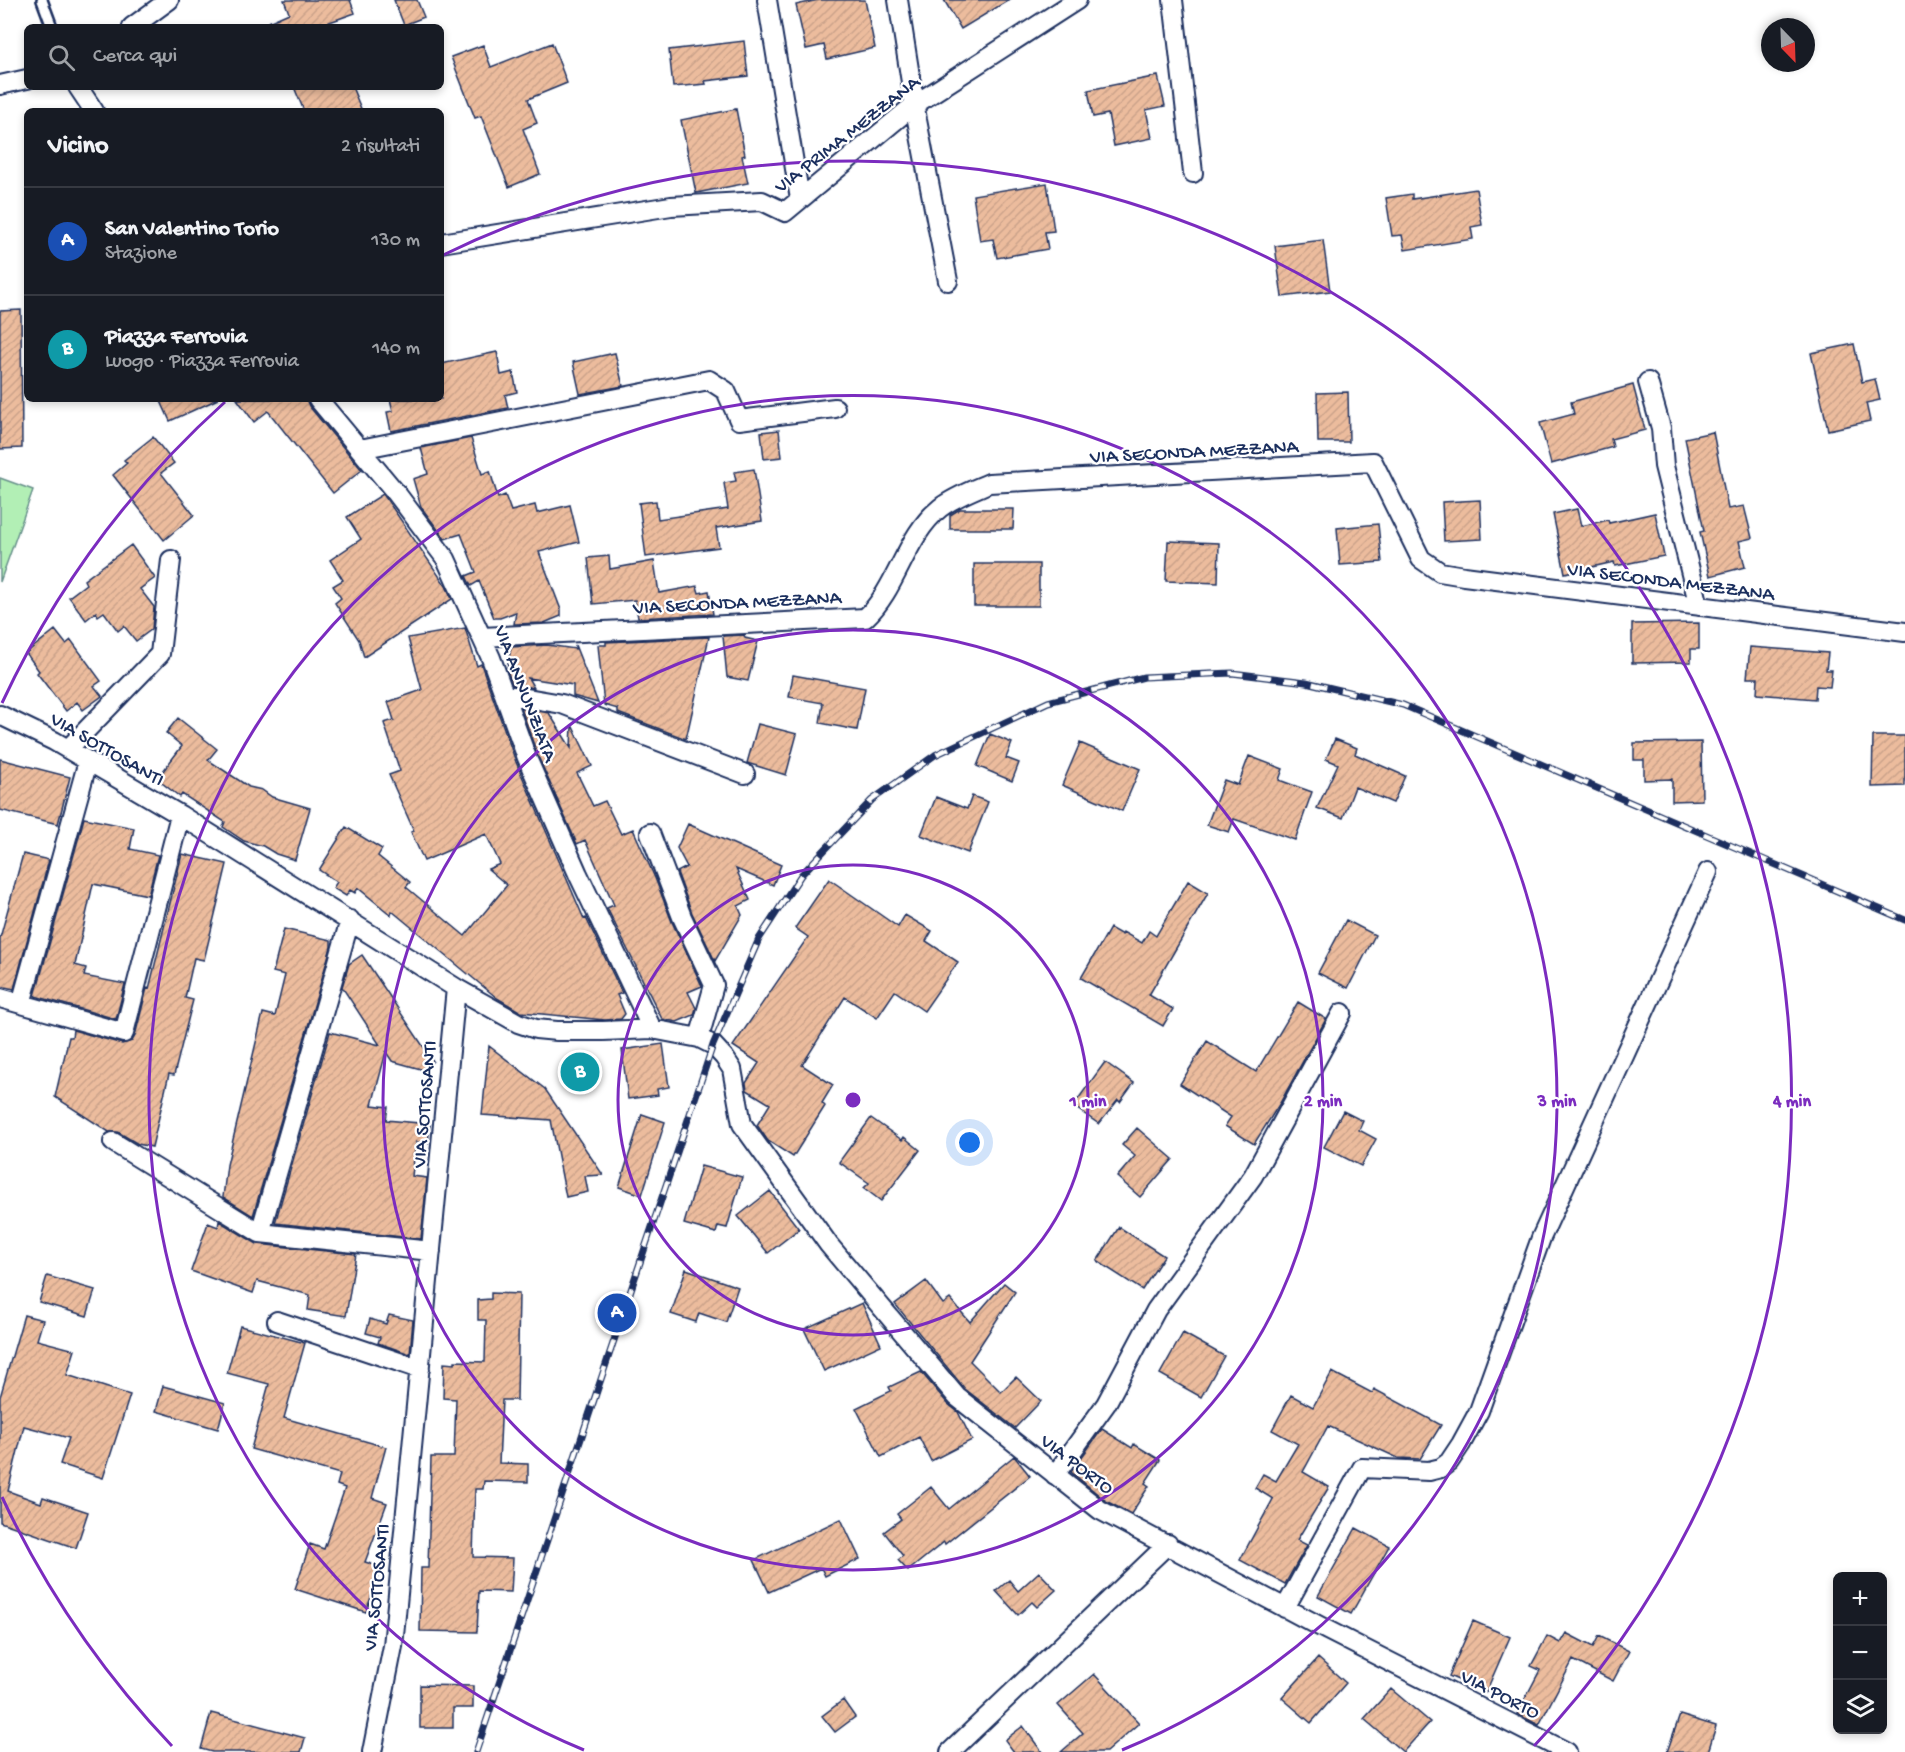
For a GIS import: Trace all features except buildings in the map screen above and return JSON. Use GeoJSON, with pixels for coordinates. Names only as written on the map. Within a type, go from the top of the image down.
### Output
{"type":"FeatureCollection","features":[{"type":"Feature","properties":{"kind":"street"},"geometry":{"type":"LineString","coordinates":[[136,24],[169,0]]}},
{"type":"Feature","properties":{"kind":"street"},"geometry":{"type":"LineString","coordinates":[[767,0],[801,199]]}},
{"type":"Feature","properties":{"kind":"street"},"geometry":{"type":"LineString","coordinates":[[898,0],[914,105],[948,281]]}},
{"type":"Feature","properties":{"kind":"street","name":"VIA PRIMA MEZZANA"},"geometry":{"type":"LineString","coordinates":[[444,243],[671,206],[762,201],[785,212],[914,105],[1077,0]]}},
{"type":"Feature","properties":{"kind":"street"},"geometry":{"type":"LineString","coordinates":[[1173,0],[1194,173]]}},
{"type":"Feature","properties":{"kind":"street"},"geometry":{"type":"LineString","coordinates":[[0,85],[24,80]]}},
{"type":"Feature","properties":{"kind":"street"},"geometry":{"type":"LineString","coordinates":[[80,90],[92,108]]}},
{"type":"Feature","properties":{"kind":"street"},"geometry":{"type":"LineString","coordinates":[[360,448],[709,380],[726,391],[740,420],[835,408]]}},
{"type":"Feature","properties":{"kind":"street"},"geometry":{"type":"LineString","coordinates":[[1648,382],[1661,428],[1664,466],[1700,606]]}},
{"type":"Feature","properties":{"kind":"street","name":"VIA ANNUNZIATA"},"geometry":{"type":"LineString","coordinates":[[321,402],[360,448],[446,559],[482,637],[527,758],[578,874],[652,1029]]}},
{"type":"Feature","properties":{"kind":"street","name":"VIA SECONDA MEZZANA"},"geometry":{"type":"LineString","coordinates":[[482,637],[865,618],[878,606],[922,529],[939,508],[989,483],[1373,462],[1421,559],[1440,572],[1905,632]]}},
{"type":"Feature","properties":{"kind":"street"},"geometry":{"type":"LineString","coordinates":[[68,749],[160,654],[171,560]]}},
{"type":"Feature","properties":{"kind":"street"},"geometry":{"type":"LineString","coordinates":[[504,694],[562,704],[745,774]]}},
{"type":"Feature","properties":{"kind":"street","name":"VIA SOTTOSANTI"},"geometry":{"type":"LineString","coordinates":[[0,715],[68,749],[180,816],[456,988],[393,1646],[372,1752]]}},
{"type":"Feature","properties":{"kind":"street"},"geometry":{"type":"LineString","coordinates":[[21,1004],[88,761]]}},
{"type":"Feature","properties":{"kind":"street"},"geometry":{"type":"LineString","coordinates":[[0,998],[124,1033],[180,816]]}},
{"type":"Feature","properties":{"kind":"street"},"geometry":{"type":"LineString","coordinates":[[456,988],[518,1023],[536,1029],[580,1031],[652,1029],[706,1041],[714,985],[682,917],[650,833]]}},
{"type":"Feature","properties":{"kind":"street"},"geometry":{"type":"LineString","coordinates":[[1285,1608],[1362,1468],[1429,1471],[1441,1468],[1449,1462],[1461,1444],[1479,1411],[1541,1238],[1708,872]]}},
{"type":"Feature","properties":{"kind":"street"},"geometry":{"type":"LineString","coordinates":[[260,1233],[350,920]]}},
{"type":"Feature","properties":{"kind":"street"},"geometry":{"type":"LineString","coordinates":[[1055,1475],[1106,1404],[1156,1310],[1253,1176],[1342,1013]]}},
{"type":"Feature","properties":{"kind":"street","name":"VIA PORTO"},"geometry":{"type":"LineString","coordinates":[[706,1041],[724,1057],[732,1069],[742,1124],[829,1245],[957,1397],[1100,1509],[1285,1608],[1567,1752]]}},
{"type":"Feature","properties":{"kind":"street"},"geometry":{"type":"LineString","coordinates":[[114,1142],[260,1233],[431,1251]]}},
{"type":"Feature","properties":{"kind":"street"},"geometry":{"type":"LineString","coordinates":[[277,1321],[420,1369]]}},
{"type":"Feature","properties":{"kind":"street"},"geometry":{"type":"LineString","coordinates":[[950,1752],[1168,1544]]}},
{"type":"Feature","properties":{"kind":"lane"},"geometry":{"type":"LineString","coordinates":[[42,0],[51,24]]}},
{"type":"Feature","properties":{"kind":"green space"},"geometry":{"type":"Polygon","coordinates":[[[0,478],[33,490],[0,582],[0,478]]]}},
{"type":"Feature","properties":{"kind":"railway"},"geometry":{"type":"LineString","coordinates":[[476,1752],[713,1045],[759,939],[801,875],[872,800],[935,755],[1048,702],[1144,677],[1232,673],[1306,682],[1403,705],[1905,920]]}},
{"type":"Feature","properties":{"kind":"place","name":"Piazza Ferrovia"},"geometry":{"type":"Point","coordinates":[580,1072]}},
{"type":"Feature","properties":{"kind":"place","name":"San Valentino Torio"},"geometry":{"type":"Point","coordinates":[617,1313]}}]}
